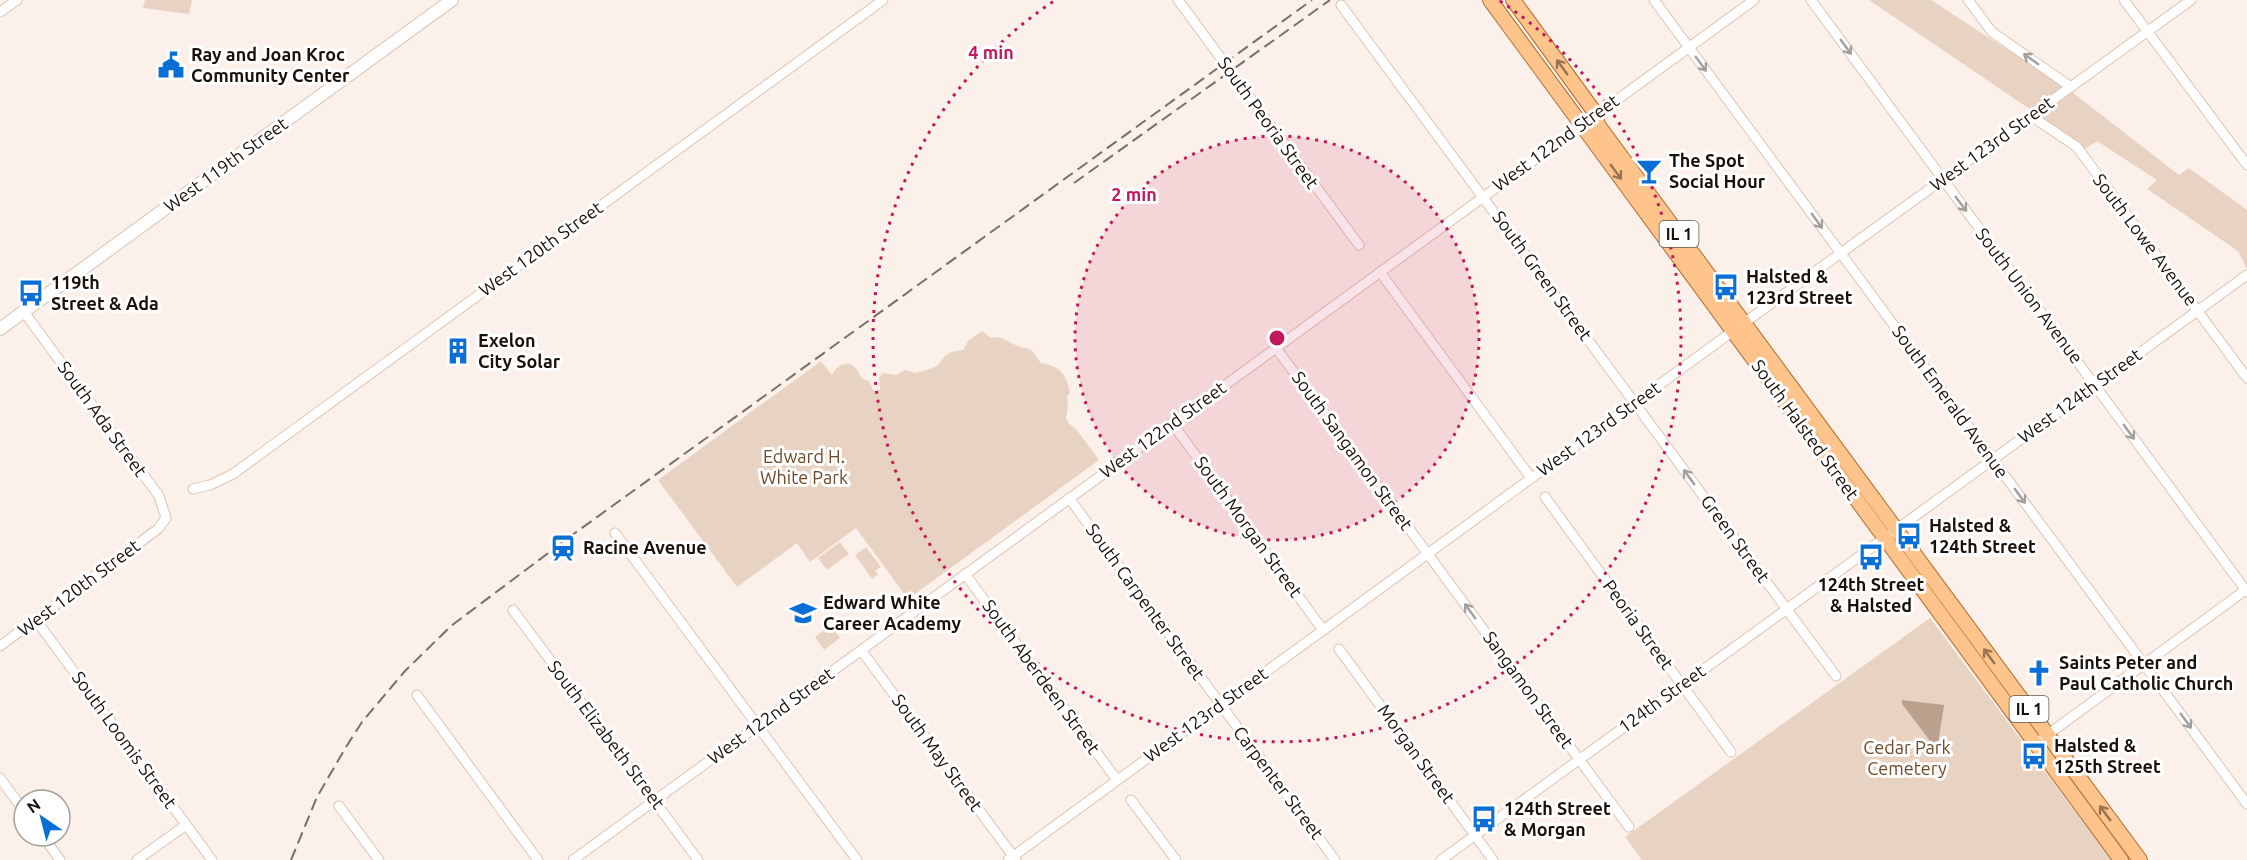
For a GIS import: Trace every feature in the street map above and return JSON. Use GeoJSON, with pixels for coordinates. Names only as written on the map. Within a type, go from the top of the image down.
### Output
{"type":"FeatureCollection","features":[{"type":"Feature","properties":{"kind":"main road","name":"South Halsted Street"},"geometry":{"type":"LineString","coordinates":[[1490,0],[2121,860]]}},
{"type":"Feature","properties":{"kind":"main road","name":"South Halsted Street"},"geometry":{"type":"LineString","coordinates":[[1513,0],[1596,114],[1598,125],[2140,860]]}},
{"type":"Feature","properties":{"kind":"street"},"geometry":{"type":"LineString","coordinates":[[0,12],[17,0]]}},
{"type":"Feature","properties":{"kind":"street","name":"West 119th Street"},"geometry":{"type":"LineString","coordinates":[[0,329],[452,0]]}},
{"type":"Feature","properties":{"kind":"street","name":"West 120th Street"},"geometry":{"type":"LineString","coordinates":[[193,489],[210,485],[233,474],[883,0]]}},
{"type":"Feature","properties":{"kind":"street","name":"South Peoria Street"},"geometry":{"type":"LineString","coordinates":[[1178,0],[1359,245]]}},
{"type":"Feature","properties":{"kind":"street","name":"South Emerald Avenue"},"geometry":{"type":"LineString","coordinates":[[1654,0],[2247,804]]}},
{"type":"Feature","properties":{"kind":"street","name":"West 122nd Street"},"geometry":{"type":"LineString","coordinates":[[573,860],[1754,0]]}},
{"type":"Feature","properties":{"kind":"street","name":"South Union Avenue"},"geometry":{"type":"LineString","coordinates":[[1811,0],[2247,591]]}},
{"type":"Feature","properties":{"kind":"street"},"geometry":{"type":"LineString","coordinates":[[1968,0],[1992,32],[2071,87]]}},
{"type":"Feature","properties":{"kind":"street"},"geometry":{"type":"LineString","coordinates":[[2124,0],[2247,165]]}},
{"type":"Feature","properties":{"kind":"street","name":"West 123rd Street"},"geometry":{"type":"LineString","coordinates":[[1012,859],[1732,331],[2191,0]]}},
{"type":"Feature","properties":{"kind":"street","name":"South Green Street"},"geometry":{"type":"LineString","coordinates":[[1341,5],[1484,196],[1634,403]]}},
{"type":"Feature","properties":{"kind":"street","name":"South Lowe Avenue"},"geometry":{"type":"LineString","coordinates":[[2031,116],[2076,147],[2247,378]]}},
{"type":"Feature","properties":{"kind":"street"},"geometry":{"type":"LineString","coordinates":[[1380,272],[1531,478]]}},
{"type":"Feature","properties":{"kind":"street","name":"West 124th Street"},"geometry":{"type":"LineString","coordinates":[[1883,537],[2247,275]]}},
{"type":"Feature","properties":{"kind":"street","name":"South Ada Street"},"geometry":{"type":"LineString","coordinates":[[24,312],[159,496],[166,518],[158,529]]}},
{"type":"Feature","properties":{"kind":"street","name":"South Sangamon Street"},"geometry":{"type":"LineString","coordinates":[[1276,348],[1428,554]]}},
{"type":"Feature","properties":{"kind":"street","name":"Green Street"},"geometry":{"type":"LineString","coordinates":[[1634,403],[1836,676]]}},
{"type":"Feature","properties":{"kind":"street","name":"South Morgan Street"},"geometry":{"type":"LineString","coordinates":[[1172,423],[1323,630]]}},
{"type":"Feature","properties":{"kind":"street","name":"Peoria Street"},"geometry":{"type":"LineString","coordinates":[[1545,497],[1731,752]]}},
{"type":"Feature","properties":{"kind":"street","name":"South Carpenter Street"},"geometry":{"type":"LineString","coordinates":[[1069,498],[1220,705]]}},
{"type":"Feature","properties":{"kind":"street","name":"West 120th Street"},"geometry":{"type":"LineString","coordinates":[[0,646],[158,529]]}},
{"type":"Feature","properties":{"kind":"street"},"geometry":{"type":"LineString","coordinates":[[615,533],[857,860]]}},
{"type":"Feature","properties":{"kind":"street","name":"124th Street"},"geometry":{"type":"LineString","coordinates":[[1441,860],[1883,537]]}},
{"type":"Feature","properties":{"kind":"street","name":"Sangamon Street"},"geometry":{"type":"LineString","coordinates":[[1428,554],[1629,827]]}},
{"type":"Feature","properties":{"kind":"street","name":"South Aberdeen Street"},"geometry":{"type":"LineString","coordinates":[[965,574],[1117,780]]}},
{"type":"Feature","properties":{"kind":"street"},"geometry":{"type":"LineString","coordinates":[[2036,743],[2247,591]]}},
{"type":"Feature","properties":{"kind":"street","name":"South Elizabeth Street"},"geometry":{"type":"LineString","coordinates":[[513,610],[698,860]]}},
{"type":"Feature","properties":{"kind":"street","name":"South Loomis Street"},"geometry":{"type":"LineString","coordinates":[[36,620],[212,860]]}},
{"type":"Feature","properties":{"kind":"street","name":"Morgan Street"},"geometry":{"type":"LineString","coordinates":[[1339,649],[1493,860]]}},
{"type":"Feature","properties":{"kind":"street","name":"South May Street"},"geometry":{"type":"LineString","coordinates":[[861,650],[1012,859]]}},
{"type":"Feature","properties":{"kind":"street"},"geometry":{"type":"LineString","coordinates":[[417,696],[538,860]]}},
{"type":"Feature","properties":{"kind":"street","name":"Carpenter Street"},"geometry":{"type":"LineString","coordinates":[[1220,705],[1335,860]]}},
{"type":"Feature","properties":{"kind":"street"},"geometry":{"type":"LineString","coordinates":[[0,778],[12,794]]}},
{"type":"Feature","properties":{"kind":"street"},"geometry":{"type":"LineString","coordinates":[[1131,800],[1176,860]]}},
{"type":"Feature","properties":{"kind":"street"},"geometry":{"type":"LineString","coordinates":[[339,806],[379,860]]}},
{"type":"Feature","properties":{"kind":"street"},"geometry":{"type":"LineString","coordinates":[[137,860],[186,825]]}},
{"type":"Feature","properties":{"kind":"green space"},"geometry":{"type":"Polygon","coordinates":[[[145,0],[192,0],[189,14],[143,8],[145,0]]]}},
{"type":"Feature","properties":{"kind":"green space"},"geometry":{"type":"Polygon","coordinates":[[[1869,0],[1931,0],[2072,92],[2179,175],[2189,168],[2247,210],[2247,269],[2238,251],[2147,189],[2157,180],[2097,141],[2085,149],[1869,0]]]}},
{"type":"Feature","properties":{"kind":"green space","name":"Edward H. White Park"},"geometry":{"type":"Polygon","coordinates":[[[982,331],[991,338],[1002,338],[1030,350],[1041,363],[1062,372],[1067,380],[1070,393],[1067,396],[1066,418],[1099,460],[908,599],[856,528],[810,562],[797,543],[737,587],[658,480],[821,361],[832,375],[843,364],[852,365],[861,378],[869,381],[873,390],[878,392],[879,378],[883,373],[896,375],[905,370],[915,373],[930,369],[937,366],[951,352],[963,350],[968,341],[982,331]]]}},
{"type":"Feature","properties":{"kind":"green space"},"geometry":{"type":"Polygon","coordinates":[[[840,542],[849,554],[827,570],[818,558],[840,542]]]}},
{"type":"Feature","properties":{"kind":"green space"},"geometry":{"type":"Polygon","coordinates":[[[866,547],[881,567],[875,571],[878,574],[872,579],[855,555],[866,547]]]}},
{"type":"Feature","properties":{"kind":"green space","name":"Cedar Park Cemetery"},"geometry":{"type":"Polygon","coordinates":[[[1930,618],[2111,860],[1642,860],[1625,837],[1930,618]]]}},
{"type":"Feature","properties":{"kind":"green space"},"geometry":{"type":"Polygon","coordinates":[[[831,625],[840,638],[824,650],[815,637],[831,625]]]}},
{"type":"Feature","properties":{"kind":"shaded area"},"geometry":{"type":"Polygon","coordinates":[[[1902,700],[1944,705],[1937,750],[1902,704],[1902,700]]]}},
{"type":"Feature","properties":{"kind":"railway"},"geometry":{"type":"LineString","coordinates":[[291,860],[317,797],[362,722],[405,671],[451,626],[575,533],[1312,0]]}},
{"type":"Feature","properties":{"kind":"railway"},"geometry":{"type":"LineString","coordinates":[[1074,183],[1330,0]]}},
{"type":"Feature","properties":{"kind":"place","name":"Ray and Joan Kroc Community Center"},"geometry":{"type":"Point","coordinates":[171,65]}},
{"type":"Feature","properties":{"kind":"place","name":"The Spot Social Hour"},"geometry":{"type":"Point","coordinates":[1649,171]}},
{"type":"Feature","properties":{"kind":"place","name":"Halsted & 123rd Street"},"geometry":{"type":"Point","coordinates":[1726,287]}},
{"type":"Feature","properties":{"kind":"place","name":"119th Street & Ada"},"geometry":{"type":"Point","coordinates":[31,293]}},
{"type":"Feature","properties":{"kind":"place","name":"Exelon City Solar"},"geometry":{"type":"Point","coordinates":[458,351]}},
{"type":"Feature","properties":{"kind":"place","name":"Halsted & 124th Street"},"geometry":{"type":"Point","coordinates":[1909,536]}},
{"type":"Feature","properties":{"kind":"place","name":"Racine Avenue"},"geometry":{"type":"Point","coordinates":[563,548]}},
{"type":"Feature","properties":{"kind":"place","name":"124th Street & Halsted"},"geometry":{"type":"Point","coordinates":[1871,557]}},
{"type":"Feature","properties":{"kind":"place","name":"Edward White Career Academy"},"geometry":{"type":"Point","coordinates":[803,613]}},
{"type":"Feature","properties":{"kind":"place","name":"Saints Peter and Paul Catholic Church"},"geometry":{"type":"Point","coordinates":[2039,673]}},
{"type":"Feature","properties":{"kind":"place","name":"Halsted & 125th Street"},"geometry":{"type":"Point","coordinates":[2034,756]}},
{"type":"Feature","properties":{"kind":"place","name":"124th Street & Morgan"},"geometry":{"type":"Point","coordinates":[1484,819]}}]}
